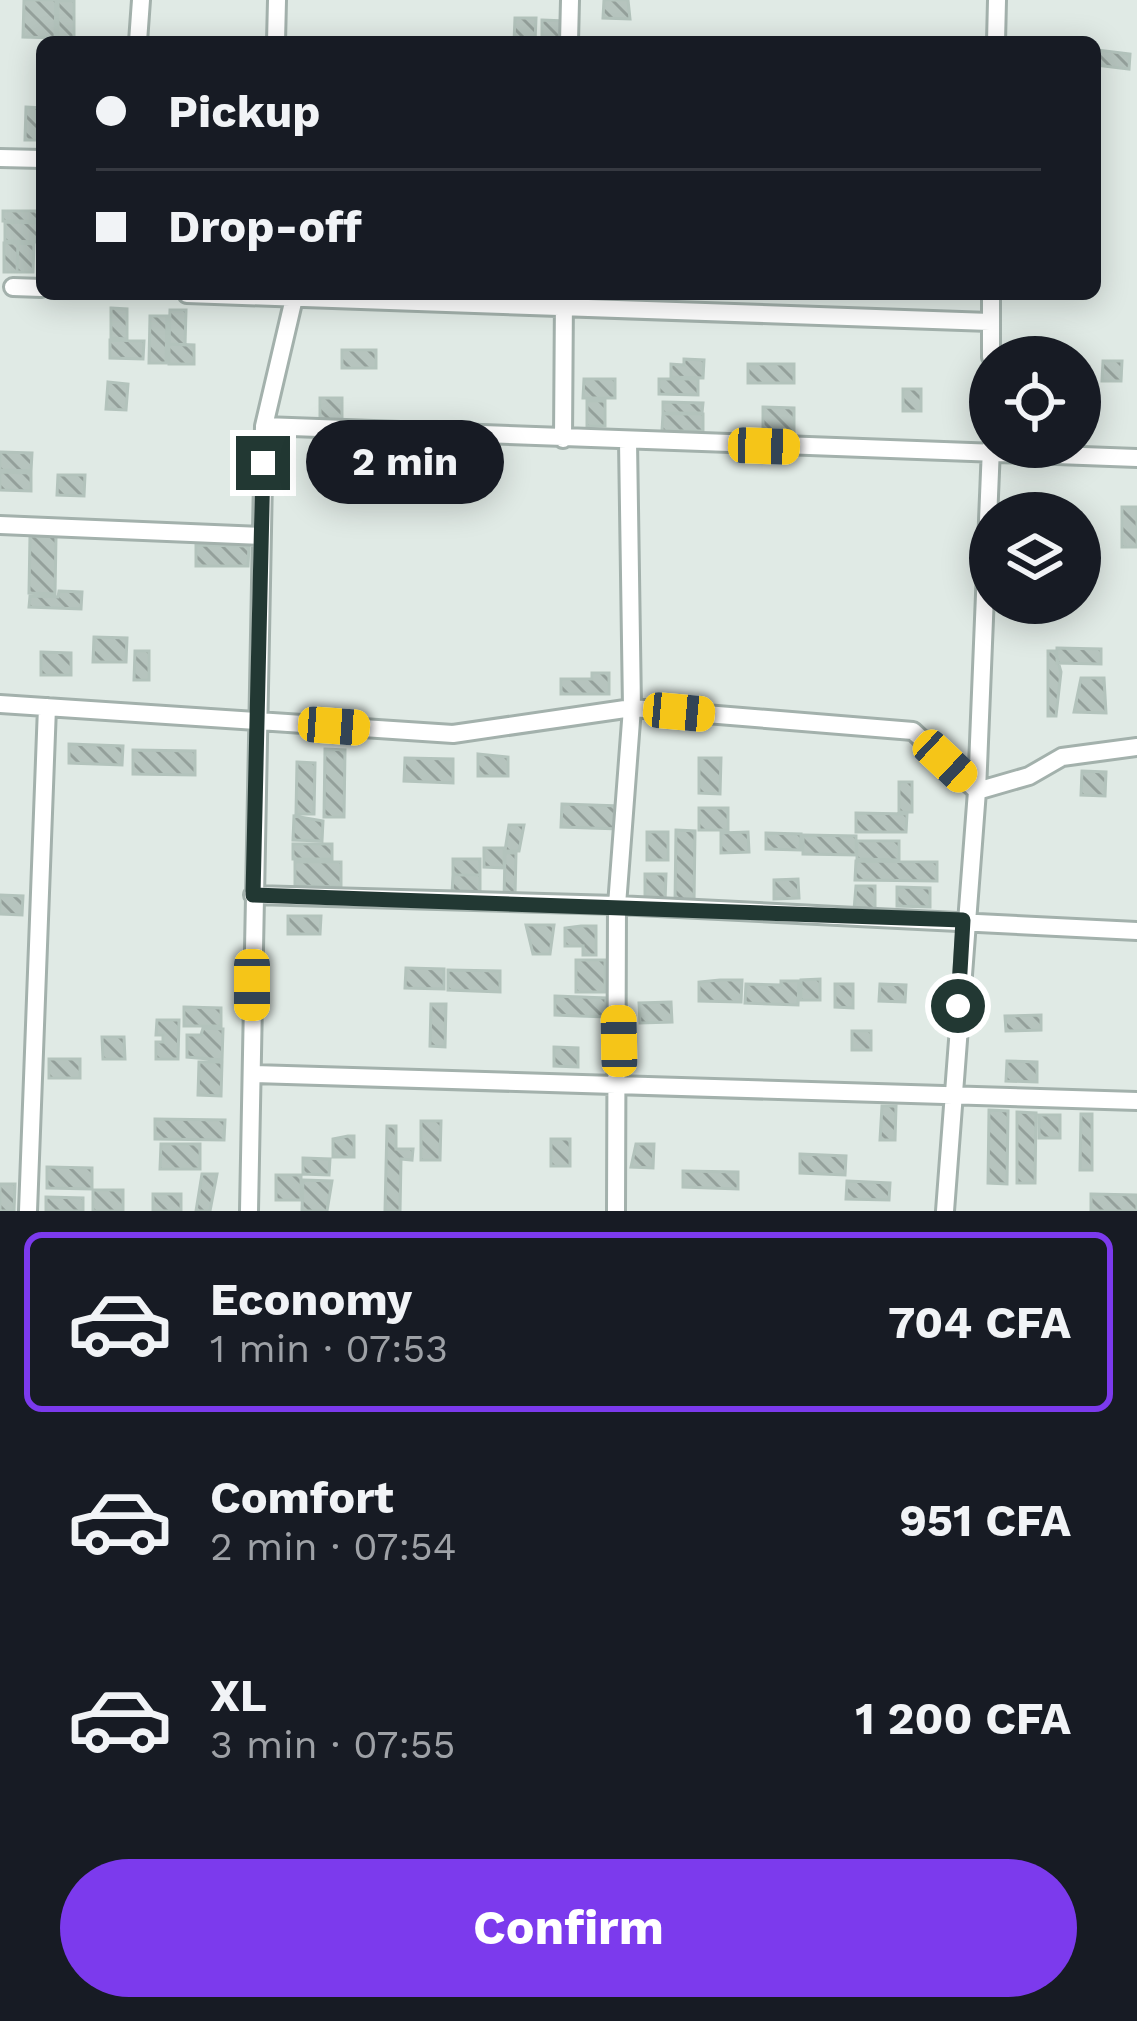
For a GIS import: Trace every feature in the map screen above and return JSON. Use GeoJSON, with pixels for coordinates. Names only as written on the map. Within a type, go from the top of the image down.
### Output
{"type":"FeatureCollection","features":[{"type":"Feature","properties":{"kind":"street"},"geometry":{"type":"LineString","coordinates":[[138,36],[141,0]]}},
{"type":"Feature","properties":{"kind":"street"},"geometry":{"type":"LineString","coordinates":[[276,36],[277,0]]}},
{"type":"Feature","properties":{"kind":"street"},"geometry":{"type":"LineString","coordinates":[[569,36],[570,0]]}},
{"type":"Feature","properties":{"kind":"street"},"geometry":{"type":"LineString","coordinates":[[996,36],[997,0]]}},
{"type":"Feature","properties":{"kind":"street"},"geometry":{"type":"LineString","coordinates":[[0,158],[36,159]]}},
{"type":"Feature","properties":{"kind":"street"},"geometry":{"type":"LineString","coordinates":[[13,287],[36,288]]}},
{"type":"Feature","properties":{"kind":"street"},"geometry":{"type":"LineString","coordinates":[[250,1211],[255,721],[264,426],[294,300]]}},
{"type":"Feature","properties":{"kind":"street"},"geometry":{"type":"LineString","coordinates":[[563,439],[564,300],[990,322]]}},
{"type":"Feature","properties":{"kind":"street"},"geometry":{"type":"LineString","coordinates":[[990,336],[991,300]]}},
{"type":"Feature","properties":{"kind":"street"},"geometry":{"type":"LineString","coordinates":[[264,426],[969,449]]}},
{"type":"Feature","properties":{"kind":"street"},"geometry":{"type":"LineString","coordinates":[[616,1211],[617,904],[632,708],[628,441]]}},
{"type":"Feature","properties":{"kind":"street"},"geometry":{"type":"LineString","coordinates":[[1101,456],[1137,458]]}},
{"type":"Feature","properties":{"kind":"street"},"geometry":{"type":"LineString","coordinates":[[945,1211],[976,791],[990,468]]}},
{"type":"Feature","properties":{"kind":"street"},"geometry":{"type":"LineString","coordinates":[[0,525],[261,536]]}},
{"type":"Feature","properties":{"kind":"street"},"geometry":{"type":"LineString","coordinates":[[0,704],[453,734],[632,708],[913,731],[976,791]]}},
{"type":"Feature","properties":{"kind":"street"},"geometry":{"type":"LineString","coordinates":[[28,1211],[47,706]]}},
{"type":"Feature","properties":{"kind":"street"},"geometry":{"type":"LineString","coordinates":[[976,791],[1029,776],[1062,757],[1137,747]]}},
{"type":"Feature","properties":{"kind":"street"},"geometry":{"type":"LineString","coordinates":[[253,895],[617,904],[1137,932]]}},
{"type":"Feature","properties":{"kind":"street"},"geometry":{"type":"LineString","coordinates":[[251,1074],[1137,1101]]}},
{"type":"Feature","properties":{"kind":"building"},"geometry":{"type":"Polygon","coordinates":[[[24,0],[56,0],[55,36],[23,37],[24,0]]]}},
{"type":"Feature","properties":{"kind":"building"},"geometry":{"type":"Polygon","coordinates":[[[604,0],[628,0],[630,19],[603,18],[604,0]]]}},
{"type":"Feature","properties":{"kind":"building"},"geometry":{"type":"Polygon","coordinates":[[[58,1],[74,1],[74,36],[58,36],[58,1]]]}},
{"type":"Feature","properties":{"kind":"building"},"geometry":{"type":"Polygon","coordinates":[[[515,18],[536,18],[535,36],[514,36],[515,18]]]}},
{"type":"Feature","properties":{"kind":"building"},"geometry":{"type":"Polygon","coordinates":[[[542,20],[564,21],[563,36],[542,36],[542,20]]]}},
{"type":"Feature","properties":{"kind":"building"},"geometry":{"type":"Polygon","coordinates":[[[1101,50],[1130,54],[1129,69],[1101,66],[1101,50]]]}},
{"type":"Feature","properties":{"kind":"building"},"geometry":{"type":"Polygon","coordinates":[[[26,107],[36,108],[36,140],[25,140],[26,107]]]}},
{"type":"Feature","properties":{"kind":"building"},"geometry":{"type":"Polygon","coordinates":[[[3,211],[36,211],[36,221],[3,221],[3,211]]]}},
{"type":"Feature","properties":{"kind":"building"},"geometry":{"type":"Polygon","coordinates":[[[5,222],[36,223],[36,242],[5,241],[5,222]]]}},
{"type":"Feature","properties":{"kind":"building"},"geometry":{"type":"Polygon","coordinates":[[[4,243],[18,243],[17,272],[4,272],[4,243]]]}},
{"type":"Feature","properties":{"kind":"building"},"geometry":{"type":"Polygon","coordinates":[[[18,243],[34,244],[33,272],[17,272],[18,243]]]}},
{"type":"Feature","properties":{"kind":"building"},"geometry":{"type":"Polygon","coordinates":[[[111,308],[127,309],[127,339],[111,338],[111,308]]]}},
{"type":"Feature","properties":{"kind":"building"},"geometry":{"type":"Polygon","coordinates":[[[170,310],[186,310],[185,345],[169,344],[170,310]]]}},
{"type":"Feature","properties":{"kind":"building"},"geometry":{"type":"Polygon","coordinates":[[[150,316],[167,316],[166,363],[149,363],[150,316]]]}},
{"type":"Feature","properties":{"kind":"building"},"geometry":{"type":"Polygon","coordinates":[[[110,340],[144,341],[143,359],[110,358],[110,340]]]}},
{"type":"Feature","properties":{"kind":"building"},"geometry":{"type":"Polygon","coordinates":[[[169,344],[194,345],[194,364],[169,364],[169,344]]]}},
{"type":"Feature","properties":{"kind":"building"},"geometry":{"type":"Polygon","coordinates":[[[342,350],[376,350],[376,368],[342,368],[342,350]]]}},
{"type":"Feature","properties":{"kind":"building"},"geometry":{"type":"Polygon","coordinates":[[[684,359],[704,360],[703,378],[671,377],[671,364],[684,365],[684,359]]]}},
{"type":"Feature","properties":{"kind":"building"},"geometry":{"type":"Polygon","coordinates":[[[1103,361],[1122,361],[1121,381],[1102,381],[1103,361]]]}},
{"type":"Feature","properties":{"kind":"building"},"geometry":{"type":"Polygon","coordinates":[[[748,364],[794,364],[794,383],[748,383],[748,364]]]}},
{"type":"Feature","properties":{"kind":"building"},"geometry":{"type":"Polygon","coordinates":[[[584,379],[615,379],[615,398],[583,398],[584,379]]]}},
{"type":"Feature","properties":{"kind":"building"},"geometry":{"type":"Polygon","coordinates":[[[659,379],[698,379],[698,395],[659,394],[659,379]]]}},
{"type":"Feature","properties":{"kind":"building"},"geometry":{"type":"Polygon","coordinates":[[[108,382],[128,384],[126,410],[106,409],[108,382]]]}},
{"type":"Feature","properties":{"kind":"building"},"geometry":{"type":"Polygon","coordinates":[[[903,389],[921,389],[921,411],[903,411],[903,389]]]}},
{"type":"Feature","properties":{"kind":"building"},"geometry":{"type":"Polygon","coordinates":[[[320,398],[342,398],[342,423],[320,423],[320,398]]]}},
{"type":"Feature","properties":{"kind":"building"},"geometry":{"type":"Polygon","coordinates":[[[587,401],[605,401],[605,426],[587,426],[587,401]]]}},
{"type":"Feature","properties":{"kind":"building"},"geometry":{"type":"Polygon","coordinates":[[[663,402],[703,403],[702,413],[663,413],[663,402]]]}},
{"type":"Feature","properties":{"kind":"building"},"geometry":{"type":"Polygon","coordinates":[[[763,407],[794,408],[794,441],[763,441],[763,407]]]}},
{"type":"Feature","properties":{"kind":"building"},"geometry":{"type":"Polygon","coordinates":[[[663,414],[703,414],[703,431],[662,431],[663,414]]]}},
{"type":"Feature","properties":{"kind":"building"},"geometry":{"type":"Polygon","coordinates":[[[0,452],[32,453],[31,471],[0,470],[0,452]]]}},
{"type":"Feature","properties":{"kind":"building"},"geometry":{"type":"Polygon","coordinates":[[[358,468],[412,470],[411,489],[358,487],[358,468]]]}},
{"type":"Feature","properties":{"kind":"building"},"geometry":{"type":"Polygon","coordinates":[[[0,472],[31,473],[31,491],[0,490],[0,472]]]}},
{"type":"Feature","properties":{"kind":"building"},"geometry":{"type":"Polygon","coordinates":[[[58,475],[85,475],[84,496],[57,495],[58,475]]]}},
{"type":"Feature","properties":{"kind":"building"},"geometry":{"type":"Polygon","coordinates":[[[1122,507],[1137,507],[1137,547],[1122,547],[1122,507]]]}},
{"type":"Feature","properties":{"kind":"building"},"geometry":{"type":"Polygon","coordinates":[[[30,536],[56,536],[55,594],[29,593],[30,536]]]}},
{"type":"Feature","properties":{"kind":"building"},"geometry":{"type":"Polygon","coordinates":[[[196,545],[249,546],[248,566],[196,566],[196,545]]]}},
{"type":"Feature","properties":{"kind":"building"},"geometry":{"type":"Polygon","coordinates":[[[59,591],[82,592],[81,609],[29,607],[30,596],[58,597],[59,591]]]}},
{"type":"Feature","properties":{"kind":"building"},"geometry":{"type":"Polygon","coordinates":[[[94,637],[127,638],[126,662],[93,662],[94,637]]]}},
{"type":"Feature","properties":{"kind":"building"},"geometry":{"type":"Polygon","coordinates":[[[1057,648],[1101,649],[1101,664],[1057,663],[1057,648]]]}},
{"type":"Feature","properties":{"kind":"building"},"geometry":{"type":"Polygon","coordinates":[[[135,651],[149,651],[149,680],[134,680],[135,651]]]}},
{"type":"Feature","properties":{"kind":"building"},"geometry":{"type":"Polygon","coordinates":[[[1048,651],[1055,651],[1061,672],[1056,716],[1048,716],[1048,651]]]}},
{"type":"Feature","properties":{"kind":"building"},"geometry":{"type":"Polygon","coordinates":[[[41,652],[71,653],[71,675],[41,675],[41,652]]]}},
{"type":"Feature","properties":{"kind":"building"},"geometry":{"type":"Polygon","coordinates":[[[592,673],[609,673],[609,694],[561,694],[561,679],[592,679],[592,673]]]}},
{"type":"Feature","properties":{"kind":"building"},"geometry":{"type":"Polygon","coordinates":[[[1081,678],[1104,678],[1106,713],[1074,712],[1081,678]]]}},
{"type":"Feature","properties":{"kind":"building"},"geometry":{"type":"Polygon","coordinates":[[[69,744],[123,746],[122,765],[69,763],[69,744]]]}},
{"type":"Feature","properties":{"kind":"building"},"geometry":{"type":"Polygon","coordinates":[[[325,749],[345,750],[344,817],[324,817],[325,749]]]}},
{"type":"Feature","properties":{"kind":"building"},"geometry":{"type":"Polygon","coordinates":[[[133,750],[195,751],[195,775],[133,774],[133,750]]]}},
{"type":"Feature","properties":{"kind":"building"},"geometry":{"type":"Polygon","coordinates":[[[478,754],[508,757],[508,776],[478,776],[478,754]]]}},
{"type":"Feature","properties":{"kind":"building"},"geometry":{"type":"Polygon","coordinates":[[[405,758],[453,759],[453,783],[404,781],[405,758]]]}},
{"type":"Feature","properties":{"kind":"building"},"geometry":{"type":"Polygon","coordinates":[[[699,758],[721,758],[720,794],[699,793],[699,758]]]}},
{"type":"Feature","properties":{"kind":"building"},"geometry":{"type":"Polygon","coordinates":[[[297,762],[315,763],[314,814],[296,814],[297,762]]]}},
{"type":"Feature","properties":{"kind":"building"},"geometry":{"type":"Polygon","coordinates":[[[1082,771],[1106,772],[1105,796],[1081,795],[1082,771]]]}},
{"type":"Feature","properties":{"kind":"building"},"geometry":{"type":"Polygon","coordinates":[[[899,782],[912,782],[912,812],[899,812],[899,782]]]}},
{"type":"Feature","properties":{"kind":"building"},"geometry":{"type":"Polygon","coordinates":[[[562,804],[620,806],[619,829],[561,827],[562,804]]]}},
{"type":"Feature","properties":{"kind":"building"},"geometry":{"type":"Polygon","coordinates":[[[699,808],[728,808],[728,830],[699,830],[699,808]]]}},
{"type":"Feature","properties":{"kind":"building"},"geometry":{"type":"Polygon","coordinates":[[[856,813],[907,814],[906,832],[856,832],[856,813]]]}},
{"type":"Feature","properties":{"kind":"building"},"geometry":{"type":"Polygon","coordinates":[[[294,816],[323,821],[322,841],[293,840],[294,816]]]}},
{"type":"Feature","properties":{"kind":"building"},"geometry":{"type":"Polygon","coordinates":[[[509,825],[524,825],[519,851],[505,851],[509,825]]]}},
{"type":"Feature","properties":{"kind":"building"},"geometry":{"type":"Polygon","coordinates":[[[676,830],[695,831],[694,903],[675,903],[676,830]]]}},
{"type":"Feature","properties":{"kind":"building"},"geometry":{"type":"Polygon","coordinates":[[[647,832],[668,832],[668,860],[647,860],[647,832]]]}},
{"type":"Feature","properties":{"kind":"building"},"geometry":{"type":"Polygon","coordinates":[[[748,832],[749,852],[721,853],[721,833],[748,832]]]}},
{"type":"Feature","properties":{"kind":"building"},"geometry":{"type":"Polygon","coordinates":[[[766,833],[801,834],[800,850],[766,849],[766,833]]]}},
{"type":"Feature","properties":{"kind":"building"},"geometry":{"type":"Polygon","coordinates":[[[803,835],[856,836],[856,855],[803,854],[803,835]]]}},
{"type":"Feature","properties":{"kind":"building"},"geometry":{"type":"Polygon","coordinates":[[[857,841],[899,841],[899,860],[857,859],[857,841]]]}},
{"type":"Feature","properties":{"kind":"building"},"geometry":{"type":"Polygon","coordinates":[[[293,844],[332,844],[332,859],[293,859],[293,844]]]}},
{"type":"Feature","properties":{"kind":"building"},"geometry":{"type":"Polygon","coordinates":[[[484,848],[504,848],[504,868],[484,867],[484,848]]]}},
{"type":"Feature","properties":{"kind":"building"},"geometry":{"type":"Polygon","coordinates":[[[505,853],[516,853],[515,895],[504,901],[505,853]]]}},
{"type":"Feature","properties":{"kind":"building"},"geometry":{"type":"Polygon","coordinates":[[[453,859],[480,859],[480,875],[453,875],[453,859]]]}},
{"type":"Feature","properties":{"kind":"building"},"geometry":{"type":"Polygon","coordinates":[[[856,861],[937,862],[937,881],[855,880],[856,861]]]}},
{"type":"Feature","properties":{"kind":"building"},"geometry":{"type":"Polygon","coordinates":[[[295,862],[341,862],[341,887],[295,886],[295,862]]]}},
{"type":"Feature","properties":{"kind":"building"},"geometry":{"type":"Polygon","coordinates":[[[645,874],[666,874],[665,902],[645,902],[645,874]]]}},
{"type":"Feature","properties":{"kind":"building"},"geometry":{"type":"Polygon","coordinates":[[[453,875],[480,875],[480,894],[452,894],[453,875]]]}},
{"type":"Feature","properties":{"kind":"building"},"geometry":{"type":"Polygon","coordinates":[[[798,879],[799,898],[774,899],[774,880],[798,879]]]}},
{"type":"Feature","properties":{"kind":"building"},"geometry":{"type":"Polygon","coordinates":[[[856,886],[875,886],[875,909],[854,910],[856,886]]]}},
{"type":"Feature","properties":{"kind":"building"},"geometry":{"type":"Polygon","coordinates":[[[897,887],[930,888],[930,907],[897,906],[897,887]]]}},
{"type":"Feature","properties":{"kind":"building"},"geometry":{"type":"Polygon","coordinates":[[[0,895],[23,896],[22,915],[0,914],[0,895]]]}},
{"type":"Feature","properties":{"kind":"building"},"geometry":{"type":"Polygon","coordinates":[[[288,916],[321,916],[320,934],[288,934],[288,916]]]}},
{"type":"Feature","properties":{"kind":"building"},"geometry":{"type":"Polygon","coordinates":[[[526,925],[554,925],[550,954],[533,954],[526,925]]]}},
{"type":"Feature","properties":{"kind":"building"},"geometry":{"type":"Polygon","coordinates":[[[596,926],[596,955],[583,955],[583,946],[565,946],[565,928],[596,926]]]}},
{"type":"Feature","properties":{"kind":"building"},"geometry":{"type":"Polygon","coordinates":[[[576,960],[605,960],[605,992],[576,992],[576,960]]]}},
{"type":"Feature","properties":{"kind":"building"},"geometry":{"type":"Polygon","coordinates":[[[406,968],[444,969],[444,989],[405,988],[406,968]]]}},
{"type":"Feature","properties":{"kind":"building"},"geometry":{"type":"Polygon","coordinates":[[[448,970],[500,971],[500,992],[448,990],[448,970]]]}},
{"type":"Feature","properties":{"kind":"building"},"geometry":{"type":"Polygon","coordinates":[[[820,979],[820,1000],[801,1000],[801,980],[820,979]]]}},
{"type":"Feature","properties":{"kind":"building"},"geometry":{"type":"Polygon","coordinates":[[[742,980],[741,1002],[699,1001],[699,982],[742,980]]]}},
{"type":"Feature","properties":{"kind":"building"},"geometry":{"type":"Polygon","coordinates":[[[781,981],[799,981],[798,1005],[745,1003],[746,984],[781,985],[781,981]]]}},
{"type":"Feature","properties":{"kind":"building"},"geometry":{"type":"Polygon","coordinates":[[[835,984],[853,984],[853,1008],[835,1007],[835,984]]]}},
{"type":"Feature","properties":{"kind":"building"},"geometry":{"type":"Polygon","coordinates":[[[880,984],[906,985],[905,1002],[879,1001],[880,984]]]}},
{"type":"Feature","properties":{"kind":"building"},"geometry":{"type":"Polygon","coordinates":[[[555,996],[606,998],[605,1017],[555,1015],[555,996]]]}},
{"type":"Feature","properties":{"kind":"building"},"geometry":{"type":"Polygon","coordinates":[[[671,1002],[672,1022],[640,1023],[639,1003],[671,1002]]]}},
{"type":"Feature","properties":{"kind":"building"},"geometry":{"type":"Polygon","coordinates":[[[431,1004],[446,1004],[445,1047],[430,1046],[431,1004]]]}},
{"type":"Feature","properties":{"kind":"building"},"geometry":{"type":"Polygon","coordinates":[[[184,1007],[221,1008],[221,1026],[184,1026],[184,1007]]]}},
{"type":"Feature","properties":{"kind":"building"},"geometry":{"type":"Polygon","coordinates":[[[1041,1015],[1041,1030],[1006,1031],[1005,1016],[1041,1015]]]}},
{"type":"Feature","properties":{"kind":"building"},"geometry":{"type":"Polygon","coordinates":[[[157,1020],[179,1020],[178,1059],[156,1059],[156,1042],[163,1042],[163,1035],[156,1035],[157,1020]]]}},
{"type":"Feature","properties":{"kind":"building"},"geometry":{"type":"Polygon","coordinates":[[[203,1028],[223,1029],[222,1060],[187,1057],[187,1035],[201,1035],[203,1028]]]}},
{"type":"Feature","properties":{"kind":"building"},"geometry":{"type":"Polygon","coordinates":[[[852,1031],[871,1031],[871,1050],[852,1050],[852,1031]]]}},
{"type":"Feature","properties":{"kind":"building"},"geometry":{"type":"Polygon","coordinates":[[[102,1037],[124,1037],[125,1059],[103,1059],[102,1037]]]}},
{"type":"Feature","properties":{"kind":"building"},"geometry":{"type":"Polygon","coordinates":[[[554,1047],[578,1048],[578,1067],[554,1066],[554,1047]]]}},
{"type":"Feature","properties":{"kind":"building"},"geometry":{"type":"Polygon","coordinates":[[[49,1059],[80,1059],[80,1078],[49,1078],[49,1059]]]}},
{"type":"Feature","properties":{"kind":"building"},"geometry":{"type":"Polygon","coordinates":[[[1007,1061],[1037,1062],[1037,1082],[1006,1081],[1007,1061]]]}},
{"type":"Feature","properties":{"kind":"building"},"geometry":{"type":"Polygon","coordinates":[[[199,1062],[222,1062],[221,1096],[198,1095],[199,1062]]]}},
{"type":"Feature","properties":{"kind":"building"},"geometry":{"type":"Polygon","coordinates":[[[882,1106],[896,1106],[895,1140],[880,1140],[882,1106]]]}},
{"type":"Feature","properties":{"kind":"building"},"geometry":{"type":"Polygon","coordinates":[[[989,1110],[1008,1111],[1007,1184],[988,1183],[989,1110]]]}},
{"type":"Feature","properties":{"kind":"building"},"geometry":{"type":"Polygon","coordinates":[[[1017,1112],[1036,1113],[1035,1183],[1017,1183],[1017,1112]]]}},
{"type":"Feature","properties":{"kind":"building"},"geometry":{"type":"Polygon","coordinates":[[[1081,1114],[1092,1114],[1092,1170],[1080,1170],[1081,1114]]]}},
{"type":"Feature","properties":{"kind":"building"},"geometry":{"type":"Polygon","coordinates":[[[1039,1115],[1060,1115],[1060,1138],[1039,1138],[1039,1115]]]}},
{"type":"Feature","properties":{"kind":"building"},"geometry":{"type":"Polygon","coordinates":[[[155,1119],[225,1120],[224,1140],[155,1139],[155,1119]]]}},
{"type":"Feature","properties":{"kind":"building"},"geometry":{"type":"Polygon","coordinates":[[[421,1121],[441,1121],[440,1160],[421,1160],[421,1121]]]}},
{"type":"Feature","properties":{"kind":"building"},"geometry":{"type":"Polygon","coordinates":[[[387,1126],[396,1126],[396,1149],[413,1149],[412,1160],[401,1159],[400,1211],[385,1211],[387,1126]]]}},
{"type":"Feature","properties":{"kind":"building"},"geometry":{"type":"Polygon","coordinates":[[[354,1136],[354,1157],[333,1157],[333,1139],[354,1136]]]}},
{"type":"Feature","properties":{"kind":"building"},"geometry":{"type":"Polygon","coordinates":[[[551,1139],[570,1139],[570,1166],[551,1166],[551,1139]]]}},
{"type":"Feature","properties":{"kind":"building"},"geometry":{"type":"Polygon","coordinates":[[[161,1144],[200,1144],[200,1169],[160,1169],[161,1144]]]}},
{"type":"Feature","properties":{"kind":"building"},"geometry":{"type":"Polygon","coordinates":[[[636,1144],[654,1144],[653,1168],[631,1167],[636,1144]]]}},
{"type":"Feature","properties":{"kind":"building"},"geometry":{"type":"Polygon","coordinates":[[[800,1154],[846,1156],[845,1175],[800,1173],[800,1154]]]}},
{"type":"Feature","properties":{"kind":"building"},"geometry":{"type":"Polygon","coordinates":[[[303,1158],[330,1159],[329,1175],[303,1174],[303,1158]]]}},
{"type":"Feature","properties":{"kind":"building"},"geometry":{"type":"Polygon","coordinates":[[[47,1167],[92,1168],[92,1189],[47,1188],[47,1167]]]}},
{"type":"Feature","properties":{"kind":"building"},"geometry":{"type":"Polygon","coordinates":[[[683,1171],[738,1172],[738,1189],[683,1187],[683,1171]]]}},
{"type":"Feature","properties":{"kind":"building"},"geometry":{"type":"Polygon","coordinates":[[[202,1174],[217,1174],[210,1211],[196,1211],[202,1174]]]}},
{"type":"Feature","properties":{"kind":"building"},"geometry":{"type":"Polygon","coordinates":[[[276,1175],[301,1175],[301,1200],[276,1200],[276,1175]]]}},
{"type":"Feature","properties":{"kind":"building"},"geometry":{"type":"Polygon","coordinates":[[[303,1180],[332,1181],[327,1211],[302,1211],[303,1180]]]}},
{"type":"Feature","properties":{"kind":"building"},"geometry":{"type":"Polygon","coordinates":[[[847,1181],[890,1183],[889,1200],[846,1199],[847,1181]]]}},
{"type":"Feature","properties":{"kind":"building"},"geometry":{"type":"Polygon","coordinates":[[[0,1184],[15,1184],[14,1211],[0,1211],[0,1184]]]}},
{"type":"Feature","properties":{"kind":"building"},"geometry":{"type":"Polygon","coordinates":[[[93,1190],[123,1190],[123,1211],[93,1211],[93,1190]]]}},
{"type":"Feature","properties":{"kind":"building"},"geometry":{"type":"Polygon","coordinates":[[[153,1194],[181,1194],[181,1211],[153,1211],[153,1194]]]}},
{"type":"Feature","properties":{"kind":"building"},"geometry":{"type":"Polygon","coordinates":[[[1091,1194],[1137,1195],[1137,1211],[1091,1211],[1091,1194]]]}},
{"type":"Feature","properties":{"kind":"building"},"geometry":{"type":"Polygon","coordinates":[[[46,1197],[83,1198],[83,1211],[46,1211],[46,1197]]]}},
{"type":"Feature","properties":{"kind":"route"},"geometry":{"type":"LineString","coordinates":[[263,463],[253,895],[617,904],[963,920],[958,1006]]}}]}
